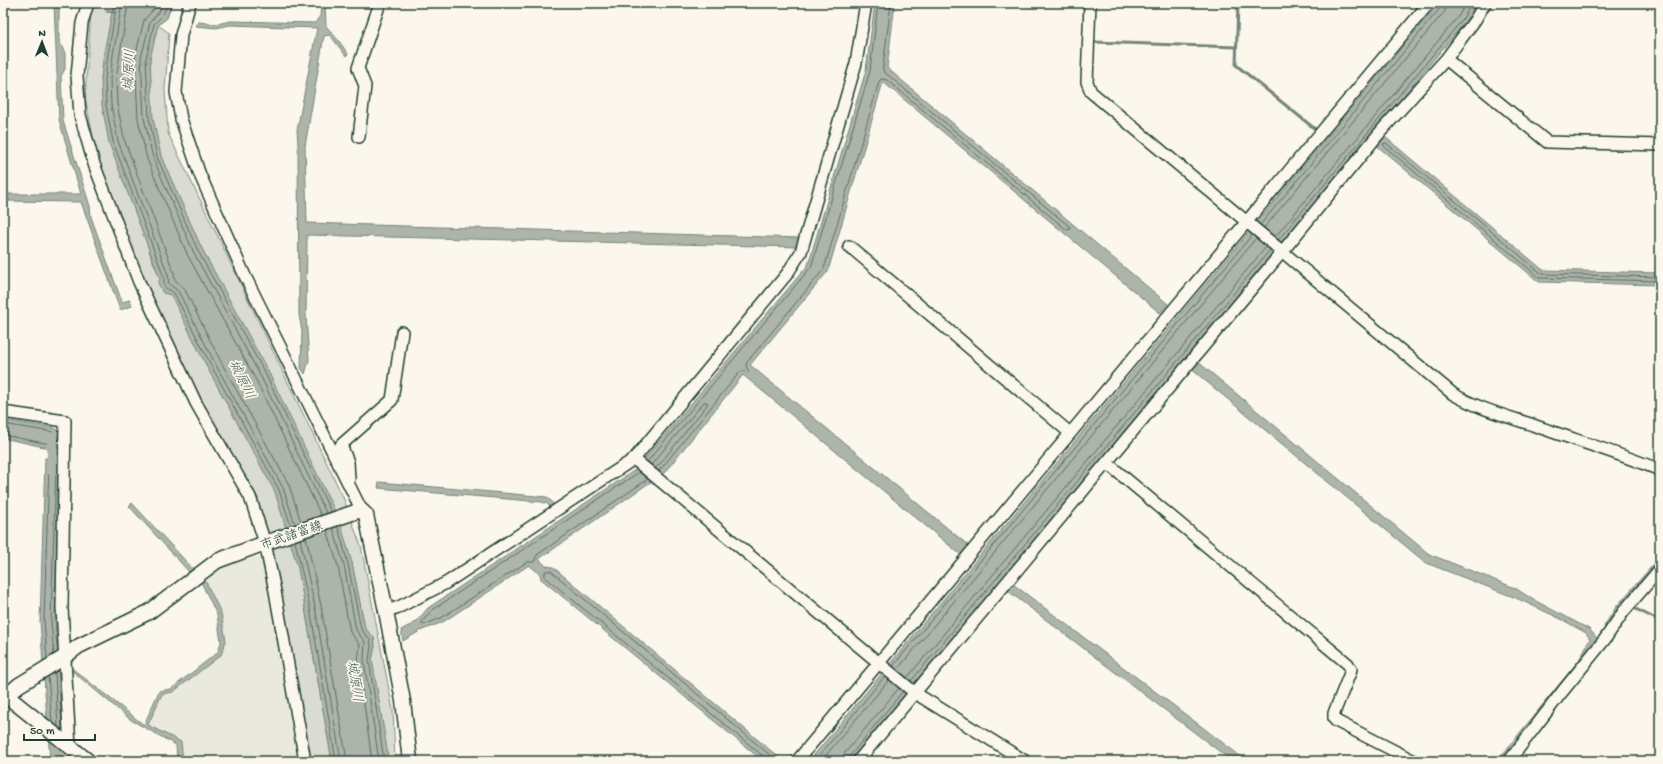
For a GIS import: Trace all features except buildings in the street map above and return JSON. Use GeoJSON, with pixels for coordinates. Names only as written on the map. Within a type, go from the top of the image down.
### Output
{"type":"FeatureCollection","features":[{"type":"Feature","properties":{"kind":"main road","name":"市武諸富線"},"geometry":{"type":"LineString","coordinates":[[4,697],[19,685],[79,646],[149,612],[217,561],[265,542],[360,511]]}},
{"type":"Feature","properties":{"kind":"main road"},"geometry":{"type":"LineString","coordinates":[[360,511],[366,515],[386,611],[403,701],[410,761]]}},
{"type":"Feature","properties":{"kind":"main road"},"geometry":{"type":"LineString","coordinates":[[4,697],[88,761]]}},
{"type":"Feature","properties":{"kind":"street"},"geometry":{"type":"LineString","coordinates":[[88,3],[82,23],[77,76],[80,115],[94,164],[139,282],[196,403],[250,497],[265,542],[305,761]]}},
{"type":"Feature","properties":{"kind":"street"},"geometry":{"type":"LineString","coordinates":[[190,3],[181,35],[176,92],[184,126],[200,175],[244,276],[350,486],[360,511]]}},
{"type":"Feature","properties":{"kind":"street"},"geometry":{"type":"LineString","coordinates":[[359,137],[365,86],[358,68],[380,3]]}},
{"type":"Feature","properties":{"kind":"street"},"geometry":{"type":"LineString","coordinates":[[386,611],[399,607],[446,584],[636,460],[787,274],[801,252],[856,63],[866,3]]}},
{"type":"Feature","properties":{"kind":"street"},"geometry":{"type":"LineString","coordinates":[[1090,3],[1088,82],[1091,92],[1453,394],[1463,400],[1513,419],[1633,459],[1660,470]]}},
{"type":"Feature","properties":{"kind":"street"},"geometry":{"type":"LineString","coordinates":[[797,761],[881,665],[1070,433],[1248,224],[1429,3]]}},
{"type":"Feature","properties":{"kind":"street"},"geometry":{"type":"LineString","coordinates":[[858,761],[1382,130],[1446,59],[1475,20],[1485,3]]}},
{"type":"Feature","properties":{"kind":"street"},"geometry":{"type":"LineString","coordinates":[[1446,59],[1547,142],[1660,144]]}},
{"type":"Feature","properties":{"kind":"street"},"geometry":{"type":"LineString","coordinates":[[849,246],[1070,433]]}},
{"type":"Feature","properties":{"kind":"street"},"geometry":{"type":"LineString","coordinates":[[350,486],[348,462],[341,446],[392,400],[402,332]]}},
{"type":"Feature","properties":{"kind":"street"},"geometry":{"type":"LineString","coordinates":[[3,412],[65,421],[62,608],[69,746]]}},
{"type":"Feature","properties":{"kind":"street"},"geometry":{"type":"LineString","coordinates":[[636,460],[914,692],[1025,761]]}},
{"type":"Feature","properties":{"kind":"street"},"geometry":{"type":"LineString","coordinates":[[1107,463],[1348,664],[1350,673],[1334,713],[1334,718],[1336,721],[1414,761]]}},
{"type":"Feature","properties":{"kind":"street"},"geometry":{"type":"LineString","coordinates":[[1509,761],[1605,639],[1624,611],[1660,569]]}},
{"type":"Feature","properties":{"kind":"shaded area"},"geometry":{"type":"Polygon","coordinates":[[[94,3],[114,3],[104,53],[101,79],[151,257],[165,284],[175,299],[195,323],[299,538],[298,568],[332,761],[311,761],[279,584],[258,498],[200,400],[142,278],[96,151],[85,97],[91,11],[94,3]]]}},
{"type":"Feature","properties":{"kind":"shaded area"},"geometry":{"type":"Polygon","coordinates":[[[172,3],[167,18],[158,25],[169,33],[165,90],[168,133],[343,497],[361,546],[393,710],[395,761],[381,761],[372,659],[375,646],[374,638],[365,628],[352,563],[157,155],[144,106],[150,7],[172,3]]]}},
{"type":"Feature","properties":{"kind":"shaded area"},"geometry":{"type":"Polygon","coordinates":[[[247,552],[261,559],[271,583],[299,745],[298,761],[184,761],[181,742],[148,725],[162,694],[173,692],[221,655],[226,641],[221,613],[204,578],[216,566],[247,552]]]}},
{"type":"Feature","properties":{"kind":"water"},"geometry":{"type":"Polygon","coordinates":[[[3,3],[68,3],[73,5],[71,9],[62,5],[59,11],[59,40],[65,53],[65,69],[61,76],[63,121],[90,206],[91,217],[122,302],[130,300],[132,306],[120,310],[81,202],[3,201],[3,194],[81,194],[59,120],[54,4],[20,5],[3,3]]]}},
{"type":"Feature","properties":{"kind":"water","name":"城原川"},"geometry":{"type":"Polygon","coordinates":[[[114,3],[172,3],[167,18],[158,25],[150,59],[153,118],[161,156],[202,249],[270,375],[340,522],[352,563],[365,628],[374,638],[375,646],[372,659],[388,761],[332,761],[298,568],[275,492],[208,369],[171,295],[163,293],[158,283],[160,279],[109,143],[102,105],[101,79],[104,53],[114,3]]]}},
{"type":"Feature","properties":{"kind":"water"},"geometry":{"type":"Polygon","coordinates":[[[321,3],[325,3],[326,26],[348,54],[346,56],[330,35],[324,36],[305,146],[307,223],[801,238],[799,247],[307,235],[306,315],[309,360],[305,374],[301,368],[302,331],[299,315],[297,130],[317,28],[230,25],[216,28],[196,26],[196,24],[198,22],[217,24],[231,21],[315,23],[320,16],[321,3]]]}},
{"type":"Feature","properties":{"kind":"water"},"geometry":{"type":"Polygon","coordinates":[[[875,3],[895,3],[887,68],[1168,304],[1160,313],[883,82],[828,271],[750,365],[969,546],[961,555],[743,375],[665,472],[539,559],[546,566],[553,567],[783,761],[763,761],[541,579],[540,574],[529,565],[443,622],[420,631],[403,641],[401,630],[416,622],[428,608],[635,470],[808,265],[866,70],[875,3]]]}},
{"type":"Feature","properties":{"kind":"water"},"geometry":{"type":"Polygon","coordinates":[[[1439,3],[1477,3],[1465,22],[850,761],[809,761],[1439,3]]]}},
{"type":"Feature","properties":{"kind":"water"},"geometry":{"type":"Polygon","coordinates":[[[1384,136],[1543,270],[1660,273],[1660,285],[1539,282],[1376,145],[1384,136]]]}},
{"type":"Feature","properties":{"kind":"water"},"geometry":{"type":"Polygon","coordinates":[[[1197,361],[1429,554],[1515,588],[1532,599],[1589,629],[1598,639],[1502,761],[1497,761],[1579,660],[1590,639],[1586,633],[1561,619],[1516,598],[1426,563],[1190,368],[1197,361]]]}},
{"type":"Feature","properties":{"kind":"water"},"geometry":{"type":"Polygon","coordinates":[[[3,420],[55,428],[61,434],[61,447],[44,447],[3,438],[3,420]]]}},
{"type":"Feature","properties":{"kind":"water"},"geometry":{"type":"Polygon","coordinates":[[[45,458],[60,458],[55,621],[64,761],[50,761],[40,621],[45,458]]]}},
{"type":"Feature","properties":{"kind":"water"},"geometry":{"type":"Polygon","coordinates":[[[379,482],[547,497],[555,507],[551,509],[548,504],[542,502],[378,488],[379,482]]]}},
{"type":"Feature","properties":{"kind":"water"},"geometry":{"type":"Polygon","coordinates":[[[132,503],[193,569],[190,573],[129,506],[132,503]]]}},
{"type":"Feature","properties":{"kind":"water"},"geometry":{"type":"Polygon","coordinates":[[[1660,557],[1660,561],[1607,629],[1604,626],[1616,607],[1660,557]]]}},
{"type":"Feature","properties":{"kind":"water"},"geometry":{"type":"Polygon","coordinates":[[[204,578],[221,613],[226,641],[221,655],[173,692],[162,694],[148,725],[181,742],[183,761],[177,761],[176,745],[131,720],[71,670],[73,669],[144,725],[159,691],[171,689],[218,652],[221,642],[217,615],[201,582],[204,578]]]}},
{"type":"Feature","properties":{"kind":"water"},"geometry":{"type":"Polygon","coordinates":[[[1013,584],[1247,761],[1232,761],[1008,591],[1013,584]]]}},
{"type":"Feature","properties":{"kind":"waterway"},"geometry":{"type":"LineString","coordinates":[[1238,3],[1236,65],[1315,129]]}},
{"type":"Feature","properties":{"kind":"waterway"},"geometry":{"type":"LineString","coordinates":[[107,11],[115,12]]}},
{"type":"Feature","properties":{"kind":"waterway"},"geometry":{"type":"LineString","coordinates":[[1094,42],[1236,47]]}},
{"type":"Feature","properties":{"kind":"waterway"},"geometry":{"type":"LineString","coordinates":[[50,437],[52,437],[52,471]]}},
{"type":"Feature","properties":{"kind":"waterway"},"geometry":{"type":"LineString","coordinates":[[1634,608],[1660,621]]}}]}
